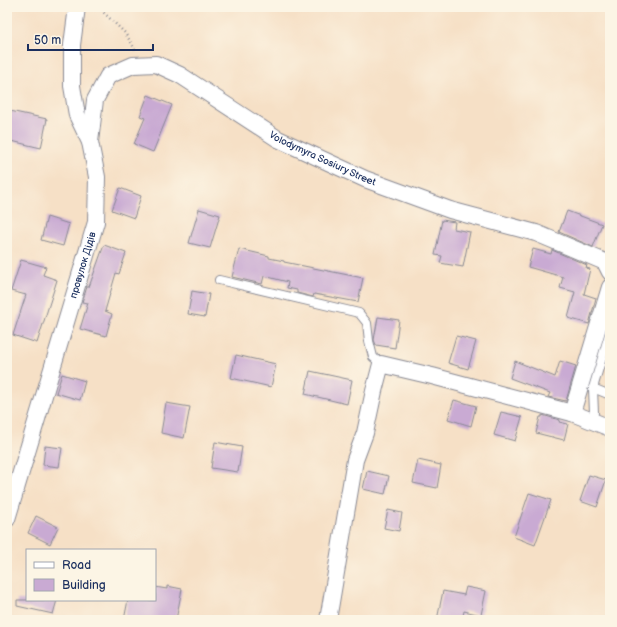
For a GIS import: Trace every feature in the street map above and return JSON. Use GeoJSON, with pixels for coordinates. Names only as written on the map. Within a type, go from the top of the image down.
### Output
{"type":"FeatureCollection","features":[{"type":"Feature","properties":{"kind":"street","name":"провулок Дідів"},"geometry":{"type":"LineString","coordinates":[[7,519],[96,222],[97,177],[90,142],[77,115],[72,86],[72,45],[77,7]]}},
{"type":"Feature","properties":{"kind":"street","name":"Volodymyra Sosiury Street"},"geometry":{"type":"LineString","coordinates":[[90,142],[94,100],[108,76],[133,64],[156,64],[180,75],[278,139],[365,179],[450,210],[536,232],[606,262],[610,272]]}},
{"type":"Feature","properties":{"kind":"street"},"geometry":{"type":"LineString","coordinates":[[572,413],[610,287]]}},
{"type":"Feature","properties":{"kind":"street"},"geometry":{"type":"LineString","coordinates":[[328,620],[355,460],[365,433],[381,364],[572,413],[610,428]]}},
{"type":"Feature","properties":{"kind":"lane"},"geometry":{"type":"LineString","coordinates":[[219,280],[359,313],[367,323],[372,357],[381,364]]}},
{"type":"Feature","properties":{"kind":"lane"},"geometry":{"type":"LineString","coordinates":[[592,421],[594,413],[593,388],[610,331]]}},
{"type":"Feature","properties":{"kind":"lane"},"geometry":{"type":"LineString","coordinates":[[593,388],[610,395]]}},
{"type":"Feature","properties":{"kind":"path"},"geometry":{"type":"LineString","coordinates":[[98,7],[125,33],[146,64]]}},
{"type":"Feature","properties":{"kind":"building"},"geometry":{"type":"Polygon","coordinates":[[[148,95],[172,105],[153,152],[134,144],[145,118],[140,116],[148,95]]]}},
{"type":"Feature","properties":{"kind":"building"},"geometry":{"type":"Polygon","coordinates":[[[10,111],[47,119],[41,148],[7,140],[7,127],[10,111]]]}},
{"type":"Feature","properties":{"kind":"building"},"geometry":{"type":"Polygon","coordinates":[[[120,188],[141,196],[134,218],[112,210],[120,188]]]}},
{"type":"Feature","properties":{"kind":"building"},"geometry":{"type":"Polygon","coordinates":[[[199,209],[220,215],[210,248],[189,243],[199,209]]]}},
{"type":"Feature","properties":{"kind":"building"},"geometry":{"type":"Polygon","coordinates":[[[567,211],[602,224],[593,247],[559,232],[567,211]]]}},
{"type":"Feature","properties":{"kind":"building"},"geometry":{"type":"Polygon","coordinates":[[[47,217],[69,224],[63,246],[41,240],[47,217]]]}},
{"type":"Feature","properties":{"kind":"building"},"geometry":{"type":"Polygon","coordinates":[[[442,220],[455,222],[454,229],[470,232],[463,267],[440,263],[442,256],[435,255],[442,220]]]}},
{"type":"Feature","properties":{"kind":"building"},"geometry":{"type":"Polygon","coordinates":[[[104,245],[126,253],[119,274],[116,273],[105,311],[112,314],[106,336],[80,329],[88,303],[82,302],[104,245]]]}},
{"type":"Feature","properties":{"kind":"building"},"geometry":{"type":"Polygon","coordinates":[[[239,249],[269,256],[269,258],[284,262],[363,278],[358,302],[314,294],[313,297],[297,293],[297,290],[287,288],[288,282],[264,276],[262,284],[232,277],[239,249]]]}},
{"type":"Feature","properties":{"kind":"building"},"geometry":{"type":"Polygon","coordinates":[[[533,249],[551,254],[552,250],[587,265],[586,268],[590,269],[584,294],[596,298],[589,324],[568,318],[575,292],[560,288],[563,277],[528,267],[533,249]]]}},
{"type":"Feature","properties":{"kind":"building"},"geometry":{"type":"Polygon","coordinates":[[[21,260],[46,267],[43,275],[57,280],[37,343],[13,335],[26,295],[11,291],[21,260]]]}},
{"type":"Feature","properties":{"kind":"building"},"geometry":{"type":"Polygon","coordinates":[[[192,291],[209,294],[205,317],[188,314],[192,291]]]}},
{"type":"Feature","properties":{"kind":"building"},"geometry":{"type":"Polygon","coordinates":[[[378,317],[399,320],[395,348],[376,345],[374,340],[378,317]]]}},
{"type":"Feature","properties":{"kind":"building"},"geometry":{"type":"Polygon","coordinates":[[[456,336],[476,341],[468,369],[448,363],[456,336]]]}},
{"type":"Feature","properties":{"kind":"building"},"geometry":{"type":"Polygon","coordinates":[[[236,355],[276,364],[271,387],[231,378],[236,355]]]}},
{"type":"Feature","properties":{"kind":"building"},"geometry":{"type":"Polygon","coordinates":[[[515,361],[555,377],[560,361],[576,366],[566,401],[548,397],[550,393],[510,378],[515,361]]]}},
{"type":"Feature","properties":{"kind":"building"},"geometry":{"type":"Polygon","coordinates":[[[310,371],[352,380],[347,404],[305,394],[310,371]]]}},
{"type":"Feature","properties":{"kind":"building"},"geometry":{"type":"Polygon","coordinates":[[[62,374],[85,381],[80,400],[56,393],[62,374]]]}},
{"type":"Feature","properties":{"kind":"building"},"geometry":{"type":"Polygon","coordinates":[[[454,400],[476,406],[471,426],[448,419],[454,400]]]}},
{"type":"Feature","properties":{"kind":"building"},"geometry":{"type":"Polygon","coordinates":[[[166,403],[190,407],[184,438],[161,433],[166,403]]]}},
{"type":"Feature","properties":{"kind":"building"},"geometry":{"type":"Polygon","coordinates":[[[501,412],[522,417],[515,441],[494,435],[501,412]]]}},
{"type":"Feature","properties":{"kind":"building"},"geometry":{"type":"Polygon","coordinates":[[[542,415],[568,424],[564,440],[536,433],[540,417],[542,417],[542,415]]]}},
{"type":"Feature","properties":{"kind":"building"},"geometry":{"type":"Polygon","coordinates":[[[215,442],[242,447],[238,472],[211,468],[215,442]]]}},
{"type":"Feature","properties":{"kind":"building"},"geometry":{"type":"Polygon","coordinates":[[[45,446],[62,448],[59,467],[43,465],[45,446]]]}},
{"type":"Feature","properties":{"kind":"building"},"geometry":{"type":"Polygon","coordinates":[[[418,460],[441,465],[437,488],[413,483],[418,460]]]}},
{"type":"Feature","properties":{"kind":"building"},"geometry":{"type":"Polygon","coordinates":[[[367,471],[389,476],[385,494],[363,489],[367,471]]]}},
{"type":"Feature","properties":{"kind":"building"},"geometry":{"type":"Polygon","coordinates":[[[589,475],[606,480],[597,507],[580,501],[589,475]]]}},
{"type":"Feature","properties":{"kind":"building"},"geometry":{"type":"Polygon","coordinates":[[[529,493],[551,500],[535,545],[514,537],[529,493]]]}},
{"type":"Feature","properties":{"kind":"building"},"geometry":{"type":"Polygon","coordinates":[[[388,510],[402,513],[399,531],[384,528],[388,510]]]}},
{"type":"Feature","properties":{"kind":"building"},"geometry":{"type":"Polygon","coordinates":[[[36,516],[58,527],[50,544],[28,533],[36,516]]]}},
{"type":"Feature","properties":{"kind":"building"},"geometry":{"type":"Polygon","coordinates":[[[167,586],[182,589],[176,620],[124,620],[128,601],[156,601],[156,587],[167,589],[167,586]]]}},
{"type":"Feature","properties":{"kind":"building"},"geometry":{"type":"Polygon","coordinates":[[[466,587],[486,591],[481,615],[464,611],[462,620],[437,620],[443,591],[464,595],[466,587]]]}},
{"type":"Feature","properties":{"kind":"building"},"geometry":{"type":"Polygon","coordinates":[[[17,600],[57,601],[53,614],[17,606],[17,600]]]}}]}
